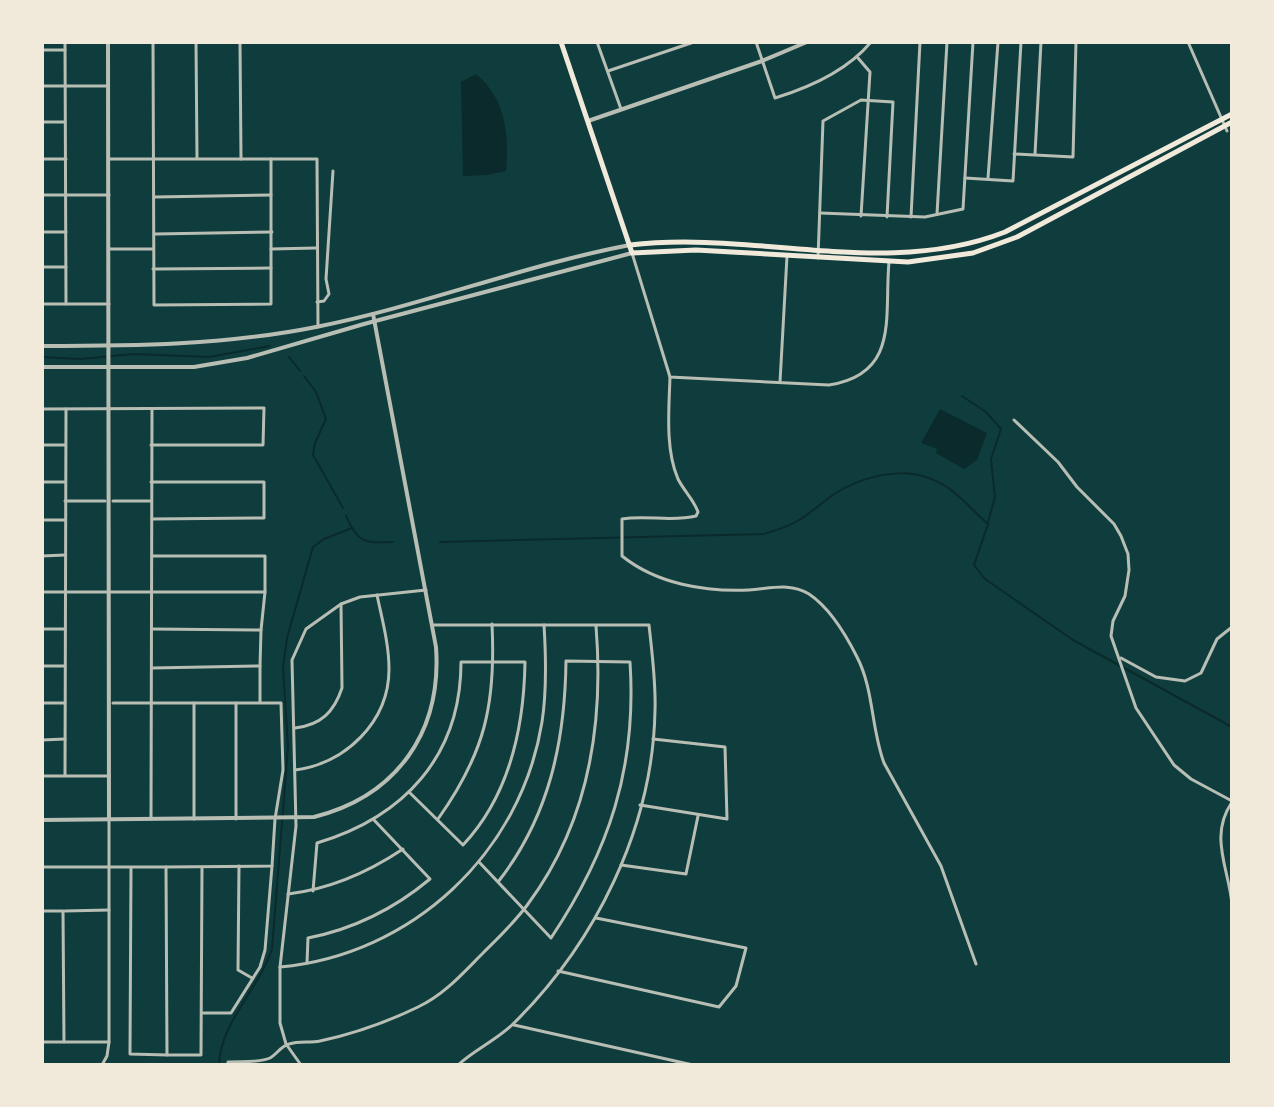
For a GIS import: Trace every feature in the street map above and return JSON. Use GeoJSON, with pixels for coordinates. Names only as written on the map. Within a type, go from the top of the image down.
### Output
{"type":"FeatureCollection","features":[{"type":"Feature","properties":{"kind":"main road"},"geometry":{"type":"LineString","coordinates":[[561,42],[632,253],[696,250],[889,261],[973,253],[1017,237],[1226,128],[1232,122]]}},
{"type":"Feature","properties":{"kind":"main road"},"geometry":{"type":"LineString","coordinates":[[630,245],[686,241],[907,253],[943,250],[974,243],[1031,219],[1232,114]]}},
{"type":"Feature","properties":{"kind":"street"},"geometry":{"type":"LineString","coordinates":[[65,42],[66,304]]}},
{"type":"Feature","properties":{"kind":"street"},"geometry":{"type":"LineString","coordinates":[[102,1065],[109,1042],[108,42]]}},
{"type":"Feature","properties":{"kind":"street"},"geometry":{"type":"LineString","coordinates":[[153,42],[154,305],[271,304],[271,159]]}},
{"type":"Feature","properties":{"kind":"street"},"geometry":{"type":"LineString","coordinates":[[196,42],[197,159]]}},
{"type":"Feature","properties":{"kind":"street"},"geometry":{"type":"LineString","coordinates":[[240,42],[241,159]]}},
{"type":"Feature","properties":{"kind":"street"},"geometry":{"type":"LineString","coordinates":[[597,42],[621,109]]}},
{"type":"Feature","properties":{"kind":"street"},"geometry":{"type":"LineString","coordinates":[[608,71],[694,42]]}},
{"type":"Feature","properties":{"kind":"street"},"geometry":{"type":"LineString","coordinates":[[756,42],[775,98],[808,86],[858,58],[871,42]]}},
{"type":"Feature","properties":{"kind":"street"},"geometry":{"type":"LineString","coordinates":[[588,121],[762,61],[807,42]]}},
{"type":"Feature","properties":{"kind":"street"},"geometry":{"type":"LineString","coordinates":[[911,217],[920,42]]}},
{"type":"Feature","properties":{"kind":"street"},"geometry":{"type":"LineString","coordinates":[[937,215],[947,42]]}},
{"type":"Feature","properties":{"kind":"street"},"geometry":{"type":"LineString","coordinates":[[820,213],[911,217],[963,209],[973,42]]}},
{"type":"Feature","properties":{"kind":"street"},"geometry":{"type":"LineString","coordinates":[[988,179],[998,42]]}},
{"type":"Feature","properties":{"kind":"street"},"geometry":{"type":"LineString","coordinates":[[965,178],[1013,181],[1021,42]]}},
{"type":"Feature","properties":{"kind":"street"},"geometry":{"type":"LineString","coordinates":[[1035,155],[1041,42]]}},
{"type":"Feature","properties":{"kind":"street"},"geometry":{"type":"LineString","coordinates":[[1014,154],[1073,157],[1076,42]]}},
{"type":"Feature","properties":{"kind":"street"},"geometry":{"type":"LineString","coordinates":[[1188,42],[1226,128]]}},
{"type":"Feature","properties":{"kind":"street"},"geometry":{"type":"LineString","coordinates":[[42,50],[65,50]]}},
{"type":"Feature","properties":{"kind":"street"},"geometry":{"type":"LineString","coordinates":[[858,58],[870,72],[861,216]]}},
{"type":"Feature","properties":{"kind":"street"},"geometry":{"type":"LineString","coordinates":[[42,86],[108,86]]}},
{"type":"Feature","properties":{"kind":"street"},"geometry":{"type":"LineString","coordinates":[[818,258],[823,121],[861,100],[893,102],[887,217]]}},
{"type":"Feature","properties":{"kind":"street"},"geometry":{"type":"LineString","coordinates":[[42,122],[65,122]]}},
{"type":"Feature","properties":{"kind":"street"},"geometry":{"type":"LineString","coordinates":[[42,159],[66,159]]}},
{"type":"Feature","properties":{"kind":"street"},"geometry":{"type":"LineString","coordinates":[[109,159],[317,159],[318,327]]}},
{"type":"Feature","properties":{"kind":"street"},"geometry":{"type":"LineString","coordinates":[[317,302],[324,301],[329,294],[326,279],[333,171]]}},
{"type":"Feature","properties":{"kind":"street"},"geometry":{"type":"LineString","coordinates":[[42,195],[109,195]]}},
{"type":"Feature","properties":{"kind":"street"},"geometry":{"type":"LineString","coordinates":[[154,197],[271,195]]}},
{"type":"Feature","properties":{"kind":"street"},"geometry":{"type":"LineString","coordinates":[[42,232],[66,232]]}},
{"type":"Feature","properties":{"kind":"street"},"geometry":{"type":"LineString","coordinates":[[154,235],[272,232]]}},
{"type":"Feature","properties":{"kind":"street"},"geometry":{"type":"LineString","coordinates":[[42,346],[192,344],[318,327],[630,245]]}},
{"type":"Feature","properties":{"kind":"street"},"geometry":{"type":"LineString","coordinates":[[271,249],[316,248]]}},
{"type":"Feature","properties":{"kind":"street"},"geometry":{"type":"LineString","coordinates":[[109,249],[153,249]]}},
{"type":"Feature","properties":{"kind":"street"},"geometry":{"type":"LineString","coordinates":[[42,367],[194,367],[247,358],[632,253],[670,377],[673,464],[698,512],[689,518],[653,516],[622,519],[622,556],[648,574],[716,591],[794,588],[808,594],[826,610],[843,632],[864,672],[877,746],[941,866],[976,964]]}},
{"type":"Feature","properties":{"kind":"street"},"geometry":{"type":"LineString","coordinates":[[780,382],[787,256]]}},
{"type":"Feature","properties":{"kind":"street"},"geometry":{"type":"LineString","coordinates":[[670,377],[829,385],[862,376],[884,345],[889,261]]}},
{"type":"Feature","properties":{"kind":"street"},"geometry":{"type":"LineString","coordinates":[[42,267],[66,267]]}},
{"type":"Feature","properties":{"kind":"street"},"geometry":{"type":"LineString","coordinates":[[153,269],[271,268]]}},
{"type":"Feature","properties":{"kind":"street"},"geometry":{"type":"LineString","coordinates":[[42,304],[109,304]]}},
{"type":"Feature","properties":{"kind":"street"},"geometry":{"type":"LineString","coordinates":[[42,820],[295,819],[327,814],[366,797],[407,759],[422,733],[435,696],[438,665],[373,314]]}},
{"type":"Feature","properties":{"kind":"street"},"geometry":{"type":"LineString","coordinates":[[42,409],[264,408],[263,445],[151,445]]}},
{"type":"Feature","properties":{"kind":"street"},"geometry":{"type":"LineString","coordinates":[[65,775],[66,409]]}},
{"type":"Feature","properties":{"kind":"street"},"geometry":{"type":"LineString","coordinates":[[151,819],[152,409]]}},
{"type":"Feature","properties":{"kind":"street"},"geometry":{"type":"LineString","coordinates":[[1014,420],[1049,452],[1077,487],[1114,524],[1121,536],[1128,554],[1127,584],[1113,621],[1111,636],[1136,708],[1174,765],[1191,779],[1232,802],[1223,815],[1219,833],[1232,904]]}},
{"type":"Feature","properties":{"kind":"street"},"geometry":{"type":"LineString","coordinates":[[42,445],[65,445]]}},
{"type":"Feature","properties":{"kind":"street"},"geometry":{"type":"LineString","coordinates":[[42,482],[65,482]]}},
{"type":"Feature","properties":{"kind":"street"},"geometry":{"type":"LineString","coordinates":[[151,482],[264,482],[264,518],[151,519]]}},
{"type":"Feature","properties":{"kind":"street"},"geometry":{"type":"LineString","coordinates":[[65,501],[105,501]]}},
{"type":"Feature","properties":{"kind":"street"},"geometry":{"type":"LineString","coordinates":[[113,501],[151,501]]}},
{"type":"Feature","properties":{"kind":"street"},"geometry":{"type":"LineString","coordinates":[[42,520],[65,520]]}},
{"type":"Feature","properties":{"kind":"street"},"geometry":{"type":"LineString","coordinates":[[42,556],[65,555]]}},
{"type":"Feature","properties":{"kind":"street"},"geometry":{"type":"LineString","coordinates":[[151,556],[265,556],[260,702]]}},
{"type":"Feature","properties":{"kind":"street"},"geometry":{"type":"LineString","coordinates":[[301,1065],[286,1044],[280,1023],[280,967],[295,819],[292,660],[306,629],[341,604],[377,595],[426,590]]}},
{"type":"Feature","properties":{"kind":"street"},"geometry":{"type":"LineString","coordinates":[[42,592],[265,592]]}},
{"type":"Feature","properties":{"kind":"street"},"geometry":{"type":"LineString","coordinates":[[295,770],[324,763],[342,753],[363,736],[378,713],[386,692],[389,665],[377,595]]}},
{"type":"Feature","properties":{"kind":"street"},"geometry":{"type":"LineString","coordinates":[[295,728],[321,721],[331,712],[339,697],[342,688],[341,604]]}},
{"type":"Feature","properties":{"kind":"street"},"geometry":{"type":"LineString","coordinates":[[438,819],[462,782],[479,744],[491,698],[494,661],[492,624]]}},
{"type":"Feature","properties":{"kind":"street"},"geometry":{"type":"LineString","coordinates":[[432,625],[649,625],[655,689],[653,739],[640,805],[621,865],[595,918],[558,971],[512,1024],[458,1065]]}},
{"type":"Feature","properties":{"kind":"street"},"geometry":{"type":"LineString","coordinates":[[280,967],[370,946],[400,930],[432,907],[479,862],[514,811],[533,760],[545,693],[544,625]]}},
{"type":"Feature","properties":{"kind":"street"},"geometry":{"type":"LineString","coordinates":[[228,1065],[228,1062],[268,1059],[286,1044],[316,1042],[355,1031],[434,999],[523,910],[554,863],[582,794],[597,725],[596,626]]}},
{"type":"Feature","properties":{"kind":"street"},"geometry":{"type":"LineString","coordinates":[[1121,658],[1156,677],[1185,681],[1201,673],[1217,639],[1232,627]]}},
{"type":"Feature","properties":{"kind":"street"},"geometry":{"type":"LineString","coordinates":[[42,629],[65,629]]}},
{"type":"Feature","properties":{"kind":"street"},"geometry":{"type":"LineString","coordinates":[[152,629],[261,630]]}},
{"type":"Feature","properties":{"kind":"street"},"geometry":{"type":"LineString","coordinates":[[479,862],[551,938],[592,870],[618,798],[631,720],[630,662],[566,661],[563,729],[549,790],[530,832],[498,882]]}},
{"type":"Feature","properties":{"kind":"street"},"geometry":{"type":"LineString","coordinates":[[313,891],[317,843],[347,834],[374,820],[409,792],[429,770],[449,733],[460,691],[461,662],[525,662],[522,713],[510,762],[497,795],[481,823],[463,845],[409,792]]}},
{"type":"Feature","properties":{"kind":"street"},"geometry":{"type":"LineString","coordinates":[[42,666],[65,666]]}},
{"type":"Feature","properties":{"kind":"street"},"geometry":{"type":"LineString","coordinates":[[152,668],[260,666]]}},
{"type":"Feature","properties":{"kind":"street"},"geometry":{"type":"LineString","coordinates":[[194,702],[194,819]]}},
{"type":"Feature","properties":{"kind":"street"},"geometry":{"type":"LineString","coordinates":[[236,702],[236,819]]}},
{"type":"Feature","properties":{"kind":"street"},"geometry":{"type":"LineString","coordinates":[[42,703],[65,703]]}},
{"type":"Feature","properties":{"kind":"street"},"geometry":{"type":"LineString","coordinates":[[113,703],[281,703],[283,770],[265,950],[253,978],[231,1013],[201,1013]]}},
{"type":"Feature","properties":{"kind":"street"},"geometry":{"type":"LineString","coordinates":[[42,740],[65,739]]}},
{"type":"Feature","properties":{"kind":"street"},"geometry":{"type":"LineString","coordinates":[[640,805],[727,819],[725,747],[653,739]]}},
{"type":"Feature","properties":{"kind":"street"},"geometry":{"type":"LineString","coordinates":[[42,776],[109,776]]}},
{"type":"Feature","properties":{"kind":"street"},"geometry":{"type":"LineString","coordinates":[[621,865],[686,874],[698,815]]}},
{"type":"Feature","properties":{"kind":"street"},"geometry":{"type":"LineString","coordinates":[[307,963],[308,938],[367,920],[430,879],[374,820]]}},
{"type":"Feature","properties":{"kind":"street"},"geometry":{"type":"LineString","coordinates":[[287,894],[332,886],[369,870],[403,849]]}},
{"type":"Feature","properties":{"kind":"street"},"geometry":{"type":"LineString","coordinates":[[239,866],[238,970],[253,978]]}},
{"type":"Feature","properties":{"kind":"street"},"geometry":{"type":"LineString","coordinates":[[42,867],[272,866]]}},
{"type":"Feature","properties":{"kind":"street"},"geometry":{"type":"LineString","coordinates":[[166,867],[167,1055]]}},
{"type":"Feature","properties":{"kind":"street"},"geometry":{"type":"LineString","coordinates":[[131,868],[130,1054],[201,1055],[202,867]]}},
{"type":"Feature","properties":{"kind":"street"},"geometry":{"type":"LineString","coordinates":[[42,936],[42,911],[109,910]]}},
{"type":"Feature","properties":{"kind":"street"},"geometry":{"type":"LineString","coordinates":[[63,911],[64,1042]]}},
{"type":"Feature","properties":{"kind":"street"},"geometry":{"type":"LineString","coordinates":[[558,971],[719,1007],[736,986],[746,948],[595,918]]}},
{"type":"Feature","properties":{"kind":"street"},"geometry":{"type":"LineString","coordinates":[[512,1024],[693,1065]]}},
{"type":"Feature","properties":{"kind":"street"},"geometry":{"type":"LineString","coordinates":[[42,1042],[109,1042]]}},
{"type":"Feature","properties":{"kind":"water"},"geometry":{"type":"Polygon","coordinates":[[[476,74],[494,94],[503,118],[507,144],[506,171],[463,176],[461,82],[476,74]]]}},
{"type":"Feature","properties":{"kind":"water"},"geometry":{"type":"Polygon","coordinates":[[[940,409],[987,433],[977,460],[964,469],[936,453],[937,449],[921,443],[940,409]]]}},
{"type":"Feature","properties":{"kind":"waterway"},"geometry":{"type":"LineString","coordinates":[[42,357],[80,359],[134,354],[209,357],[270,346]]}},
{"type":"Feature","properties":{"kind":"waterway"},"geometry":{"type":"LineString","coordinates":[[289,357],[300,371]]}},
{"type":"Feature","properties":{"kind":"waterway"},"geometry":{"type":"LineString","coordinates":[[304,376],[316,392],[326,419],[313,455],[343,508]]}},
{"type":"Feature","properties":{"kind":"waterway"},"geometry":{"type":"LineString","coordinates":[[962,396],[986,412],[1001,429],[991,459],[995,497],[988,522]]}},
{"type":"Feature","properties":{"kind":"waterway"},"geometry":{"type":"LineString","coordinates":[[440,542],[764,534],[795,522],[834,494],[868,478],[914,474],[942,484],[988,524],[974,565],[985,579],[1073,640],[1232,727]]}},
{"type":"Feature","properties":{"kind":"waterway"},"geometry":{"type":"LineString","coordinates":[[346,516],[363,540],[393,542]]}},
{"type":"Feature","properties":{"kind":"waterway"},"geometry":{"type":"LineString","coordinates":[[219,1065],[226,1035],[272,949],[288,747],[283,667],[287,638],[313,547],[352,528]]}}]}
